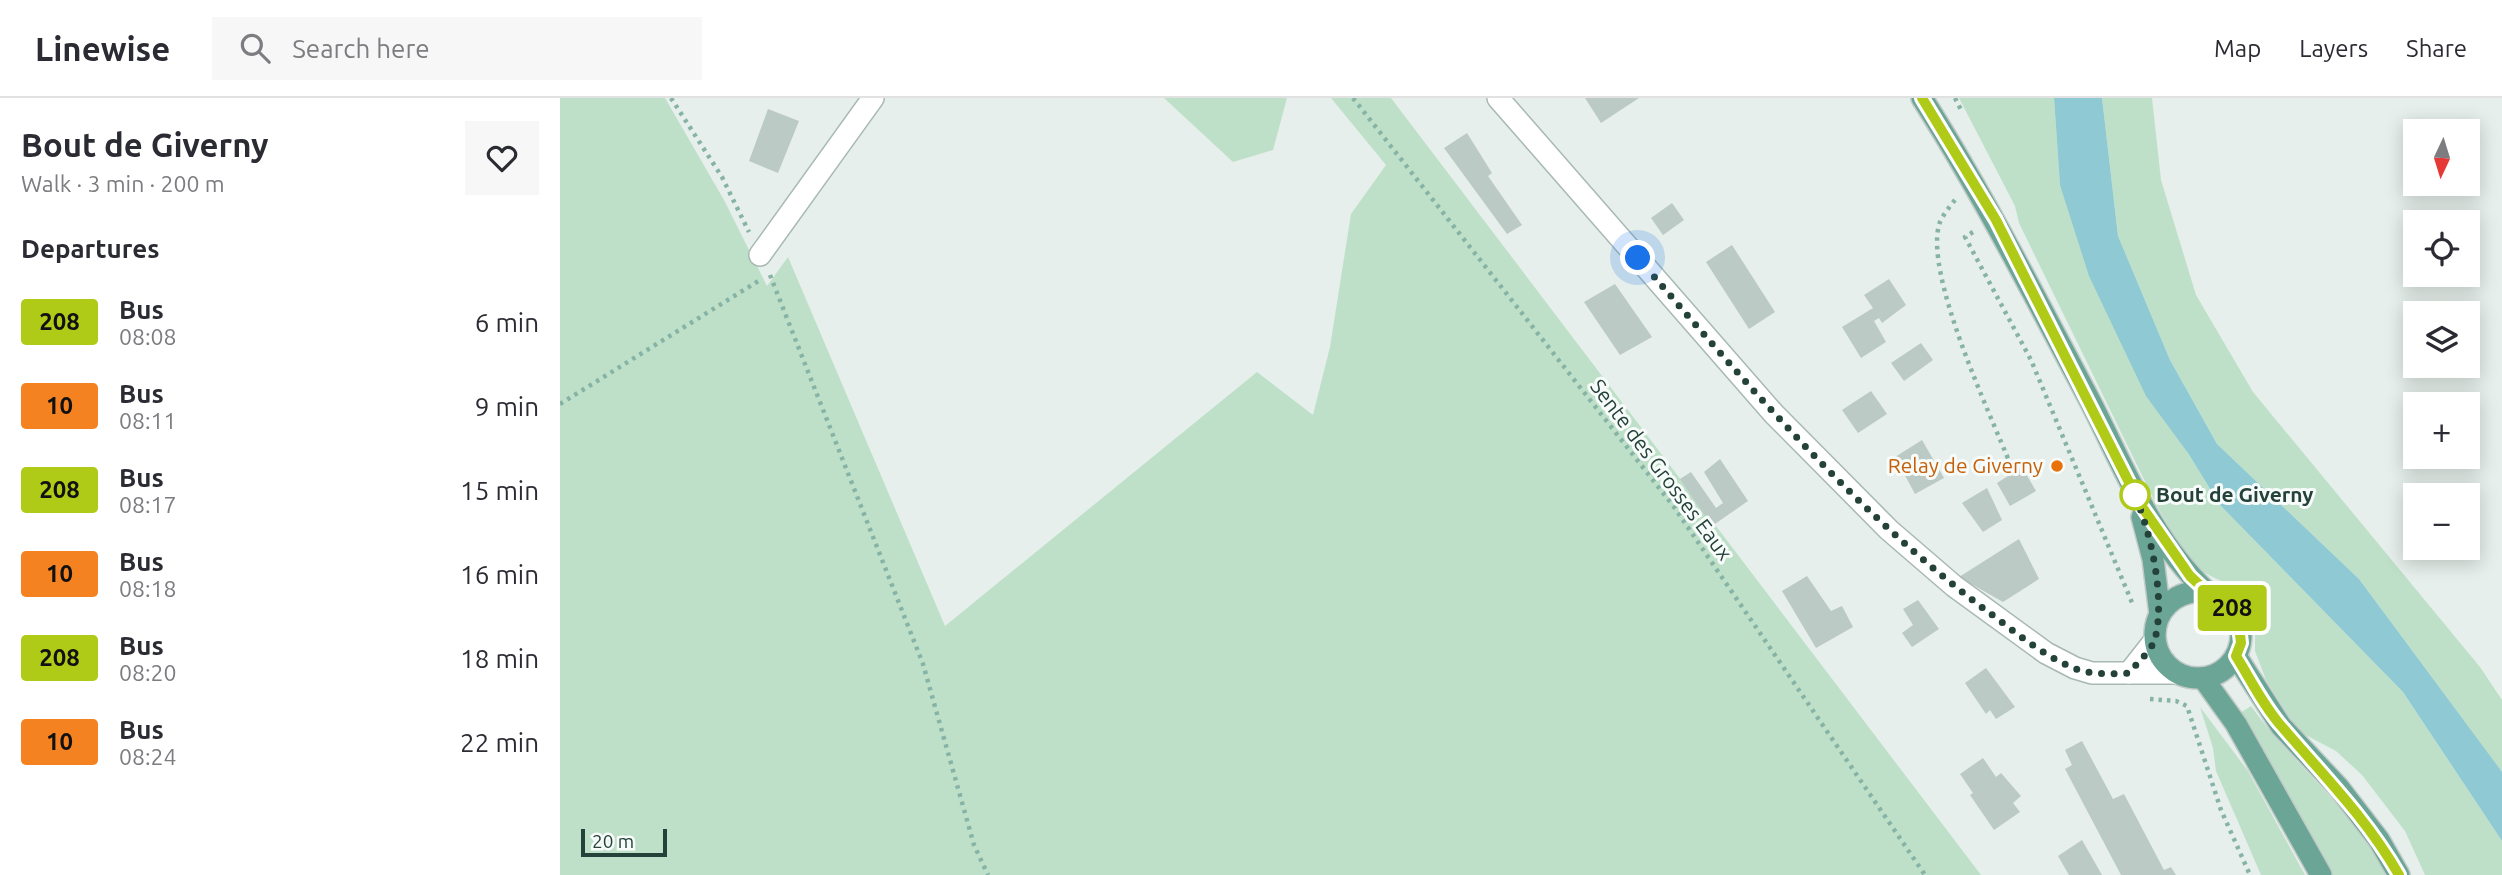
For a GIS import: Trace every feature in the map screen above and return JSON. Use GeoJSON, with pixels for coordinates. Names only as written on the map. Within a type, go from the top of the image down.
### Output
{"type":"FeatureCollection","features":[{"type":"Feature","properties":{"kind":"main road"},"geometry":{"type":"LineString","coordinates":[[1922,98],[1996,220],[2140,504],[2190,576],[2206,591],[2219,596],[2238,617],[2241,643],[2236,656],[2227,667],[2203,678],[2176,673],[2158,653],[2155,640],[2160,614],[2153,559],[2140,504]]}},
{"type":"Feature","properties":{"kind":"main road"},"geometry":{"type":"LineString","coordinates":[[2160,614],[2179,595],[2206,591]]}},
{"type":"Feature","properties":{"kind":"main road"},"geometry":{"type":"LineString","coordinates":[[2236,656],[2281,726],[2339,788],[2379,840],[2399,875]]}},
{"type":"Feature","properties":{"kind":"main road"},"geometry":{"type":"LineString","coordinates":[[2203,678],[2236,724],[2321,875]]}},
{"type":"Feature","properties":{"kind":"street"},"geometry":{"type":"LineString","coordinates":[[765,265],[873,98]]}},
{"type":"Feature","properties":{"kind":"street"},"geometry":{"type":"LineString","coordinates":[[1498,98],[1774,414],[1889,530],[1954,586],[2046,653],[2075,668],[2092,673],[2176,673]]}},
{"type":"Feature","properties":{"kind":"street"},"geometry":{"type":"LineString","coordinates":[[2129,673],[2155,640]]}},
{"type":"Feature","properties":{"kind":"path"},"geometry":{"type":"LineString","coordinates":[[671,98],[722,177],[765,265],[923,664],[974,845],[988,875]]}},
{"type":"Feature","properties":{"kind":"path","name":"Sente des Grosses Eaux"},"geometry":{"type":"LineString","coordinates":[[1353,98],[1674,507],[1925,875]]}},
{"type":"Feature","properties":{"kind":"path"},"geometry":{"type":"LineString","coordinates":[[1973,182],[1953,202],[1940,222],[1937,251],[1942,288],[2011,466]]}},
{"type":"Feature","properties":{"kind":"path"},"geometry":{"type":"LineString","coordinates":[[1996,220],[1965,237],[2031,360],[2134,609]]}},
{"type":"Feature","properties":{"kind":"path"},"geometry":{"type":"LineString","coordinates":[[560,404],[765,265]]}},
{"type":"Feature","properties":{"kind":"path"},"geometry":{"type":"LineString","coordinates":[[2193,723],[2221,810],[2250,875]]}},
{"type":"Feature","properties":{"kind":"green space"},"geometry":{"type":"Polygon","coordinates":[[[560,98],[665,98],[724,200],[767,286],[788,257],[945,626],[1257,372],[1313,415],[1330,347],[1351,214],[1386,165],[1331,98],[1391,98],[1981,875],[560,875],[560,98]]]}},
{"type":"Feature","properties":{"kind":"green space"},"geometry":{"type":"Polygon","coordinates":[[[1164,98],[1287,98],[1273,150],[1233,162],[1164,98]]]}},
{"type":"Feature","properties":{"kind":"green space"},"geometry":{"type":"Polygon","coordinates":[[[1959,98],[2054,98],[2060,185],[2188,453],[2220,505],[2403,692],[2502,841],[2502,875],[2425,875],[2405,831],[2362,775],[2336,751],[2298,731],[2266,680],[2255,651],[2255,625],[2247,601],[2225,583],[2205,573],[2186,556],[2157,506],[2019,223],[2015,206],[1959,98]]]}},
{"type":"Feature","properties":{"kind":"green space"},"geometry":{"type":"Polygon","coordinates":[[[2102,98],[2152,98],[2161,180],[2196,295],[2253,392],[2480,667],[2502,700],[2502,773],[2359,579],[2217,444],[2170,360],[2118,236],[2102,98]]]}},
{"type":"Feature","properties":{"kind":"green space"},"geometry":{"type":"Polygon","coordinates":[[[2251,706],[2358,829],[2388,875],[2330,875],[2240,713],[2251,706]]]}},
{"type":"Feature","properties":{"kind":"green space"},"geometry":{"type":"Polygon","coordinates":[[[2200,707],[2248,771],[2305,875],[2261,875],[2216,771],[2213,748],[2200,707]]]}},
{"type":"Feature","properties":{"kind":"water"},"geometry":{"type":"Polygon","coordinates":[[[2054,98],[2102,98],[2118,236],[2170,360],[2217,444],[2359,579],[2502,772],[2502,841],[2403,692],[2220,505],[2188,453],[2146,396],[2089,276],[2060,185],[2054,98]]]}},
{"type":"Feature","properties":{"kind":"building"},"geometry":{"type":"Polygon","coordinates":[[[1585,98],[1639,98],[1601,123],[1585,98]]]}},
{"type":"Feature","properties":{"kind":"building"},"geometry":{"type":"Polygon","coordinates":[[[768,109],[799,121],[778,173],[749,161],[768,109]]]}},
{"type":"Feature","properties":{"kind":"building"},"geometry":{"type":"Polygon","coordinates":[[[1467,133],[1492,173],[1488,176],[1522,225],[1507,234],[1444,148],[1467,133]]]}},
{"type":"Feature","properties":{"kind":"building"},"geometry":{"type":"Polygon","coordinates":[[[1672,203],[1684,220],[1663,235],[1651,218],[1672,203]]]}},
{"type":"Feature","properties":{"kind":"building"},"geometry":{"type":"Polygon","coordinates":[[[1732,245],[1775,312],[1749,329],[1706,262],[1732,245]]]}},
{"type":"Feature","properties":{"kind":"building"},"geometry":{"type":"Polygon","coordinates":[[[1889,279],[1906,305],[1882,323],[1879,318],[1874,321],[1886,342],[1861,358],[1842,327],[1873,308],[1864,295],[1889,279]]]}},
{"type":"Feature","properties":{"kind":"building"},"geometry":{"type":"Polygon","coordinates":[[[1615,284],[1652,337],[1620,355],[1584,302],[1615,284]]]}},
{"type":"Feature","properties":{"kind":"building"},"geometry":{"type":"Polygon","coordinates":[[[1921,343],[1933,360],[1904,381],[1891,363],[1921,343]]]}},
{"type":"Feature","properties":{"kind":"building"},"geometry":{"type":"Polygon","coordinates":[[[1871,391],[1887,414],[1858,433],[1842,410],[1871,391]]]}},
{"type":"Feature","properties":{"kind":"building"},"geometry":{"type":"Polygon","coordinates":[[[1922,440],[1944,478],[1915,494],[1895,457],[1922,440]]]}},
{"type":"Feature","properties":{"kind":"building"},"geometry":{"type":"Polygon","coordinates":[[[1720,459],[1748,501],[1712,526],[1680,479],[1691,472],[1716,508],[1723,503],[1704,472],[1720,459]]]}},
{"type":"Feature","properties":{"kind":"building"},"geometry":{"type":"Polygon","coordinates":[[[2022,467],[2036,491],[2010,506],[1997,483],[2022,467]]]}},
{"type":"Feature","properties":{"kind":"building"},"geometry":{"type":"Polygon","coordinates":[[[1987,488],[2002,520],[1983,532],[1962,503],[1987,488]]]}},
{"type":"Feature","properties":{"kind":"building"},"geometry":{"type":"Polygon","coordinates":[[[2019,539],[2039,579],[2003,602],[1959,577],[2019,539]]]}},
{"type":"Feature","properties":{"kind":"building"},"geometry":{"type":"Polygon","coordinates":[[[1807,576],[1831,611],[1842,606],[1853,627],[1816,648],[1782,591],[1807,576]]]}},
{"type":"Feature","properties":{"kind":"building"},"geometry":{"type":"Polygon","coordinates":[[[1918,600],[1939,629],[1912,647],[1902,633],[1913,625],[1903,609],[1918,600]]]}},
{"type":"Feature","properties":{"kind":"building"},"geometry":{"type":"Polygon","coordinates":[[[1986,668],[2015,707],[1996,719],[1990,710],[1986,714],[1965,683],[1986,668]]]}},
{"type":"Feature","properties":{"kind":"building"},"geometry":{"type":"Polygon","coordinates":[[[2082,741],[2113,799],[2124,794],[2164,870],[2171,867],[2176,875],[2121,875],[2065,769],[2072,765],[2065,750],[2082,741]]]}},
{"type":"Feature","properties":{"kind":"building"},"geometry":{"type":"Polygon","coordinates":[[[1983,758],[1996,777],[2001,773],[2021,796],[2013,803],[2020,812],[1994,830],[1970,795],[1973,793],[1960,774],[1983,758]]]}},
{"type":"Feature","properties":{"kind":"building"},"geometry":{"type":"Polygon","coordinates":[[[2082,840],[2102,875],[2069,875],[2058,856],[2082,840]]]}},
{"type":"Feature","properties":{"kind":"bus line","name":"208"},"geometry":{"type":"LineString","coordinates":[[1922,98],[1996,220],[2140,504],[2190,576],[2206,591],[2219,596],[2230,605],[2242,629],[2236,656],[2281,726],[2339,788],[2379,840],[2399,875]]}},
{"type":"Feature","properties":{"kind":"place","name":"Relay de Giverny"},"geometry":{"type":"Point","coordinates":[2057,466]}},
{"type":"Feature","properties":{"kind":"place","name":"Bout de Giverny"},"geometry":{"type":"Point","coordinates":[2135,495]}},
{"type":"Feature","properties":{"kind":"route"},"geometry":{"type":"LineString","coordinates":[[1638,258],[1774,414],[1889,530],[1954,586],[2025,639],[2075,668],[2092,673],[2129,673],[2155,640],[2155,626],[2160,614],[2153,559],[2140,504],[2131,487],[2135,495]]}}]}
